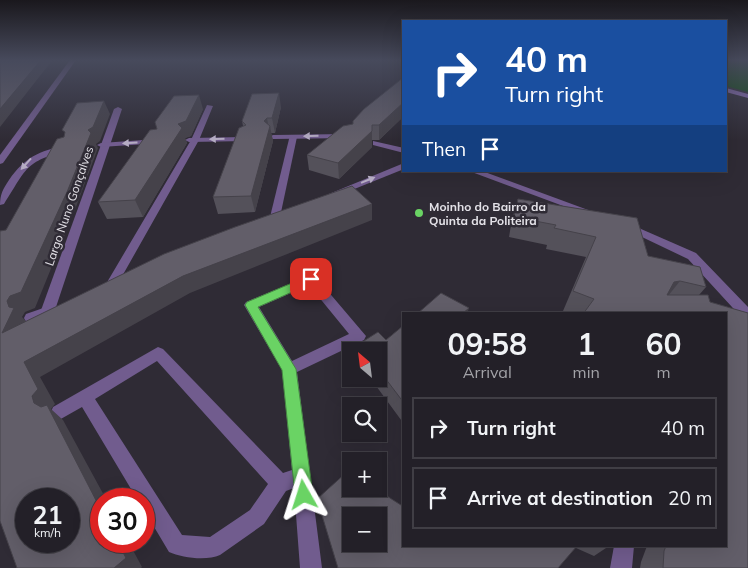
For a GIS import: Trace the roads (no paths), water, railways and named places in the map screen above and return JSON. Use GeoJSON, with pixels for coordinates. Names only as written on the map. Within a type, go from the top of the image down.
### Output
{"type":"FeatureCollection","features":[{"type":"Feature","properties":{"kind":"main road"},"geometry":{"type":"LineString","coordinates":[[727,90],[748,96]]}},
{"type":"Feature","properties":{"kind":"street"},"geometry":{"type":"LineString","coordinates":[[0,161],[54,87]]}},
{"type":"Feature","properties":{"kind":"street"},"geometry":{"type":"LineString","coordinates":[[130,277],[108,286],[192,140],[209,106]]}},
{"type":"Feature","properties":{"kind":"street","name":"Largo Nuno Gonçalves"},"geometry":{"type":"LineString","coordinates":[[47,313],[103,145],[118,109]]}},
{"type":"Feature","properties":{"kind":"street"},"geometry":{"type":"LineString","coordinates":[[274,137],[349,134]]}},
{"type":"Feature","properties":{"kind":"street"},"geometry":{"type":"LineString","coordinates":[[275,217],[293,137]]}},
{"type":"Feature","properties":{"kind":"street"},"geometry":{"type":"LineString","coordinates":[[192,140],[244,138]]}},
{"type":"Feature","properties":{"kind":"street"},"geometry":{"type":"LineString","coordinates":[[103,145],[158,141]]}},
{"type":"Feature","properties":{"kind":"street"},"geometry":{"type":"LineString","coordinates":[[376,143],[402,150]]}},
{"type":"Feature","properties":{"kind":"street"},"geometry":{"type":"LineString","coordinates":[[0,202],[30,158],[38,154],[68,148]]}},
{"type":"Feature","properties":{"kind":"street"},"geometry":{"type":"LineString","coordinates":[[321,199],[402,167]]}},
{"type":"Feature","properties":{"kind":"street"},"geometry":{"type":"LineString","coordinates":[[476,172],[642,231],[692,256],[748,314]]}},
{"type":"Feature","properties":{"kind":"street"},"geometry":{"type":"LineString","coordinates":[[289,369],[359,336],[311,279],[251,305],[289,369],[311,568]]}},
{"type":"Feature","properties":{"kind":"street"},"geometry":{"type":"LineString","coordinates":[[31,318],[63,306]]}},
{"type":"Feature","properties":{"kind":"street"},"geometry":{"type":"LineString","coordinates":[[59,412],[158,353],[280,483]]}},
{"type":"Feature","properties":{"kind":"street"},"geometry":{"type":"LineString","coordinates":[[84,396],[176,545],[213,548],[257,517],[280,483],[302,477]]}},
{"type":"Feature","properties":{"kind":"street"},"geometry":{"type":"LineString","coordinates":[[621,568],[624,547]]}},
{"type":"Feature","properties":{"kind":"place","name":"Moinho do Bairro da Quinta da Politeira"},"geometry":{"type":"Point","coordinates":[419,213]}}]}
